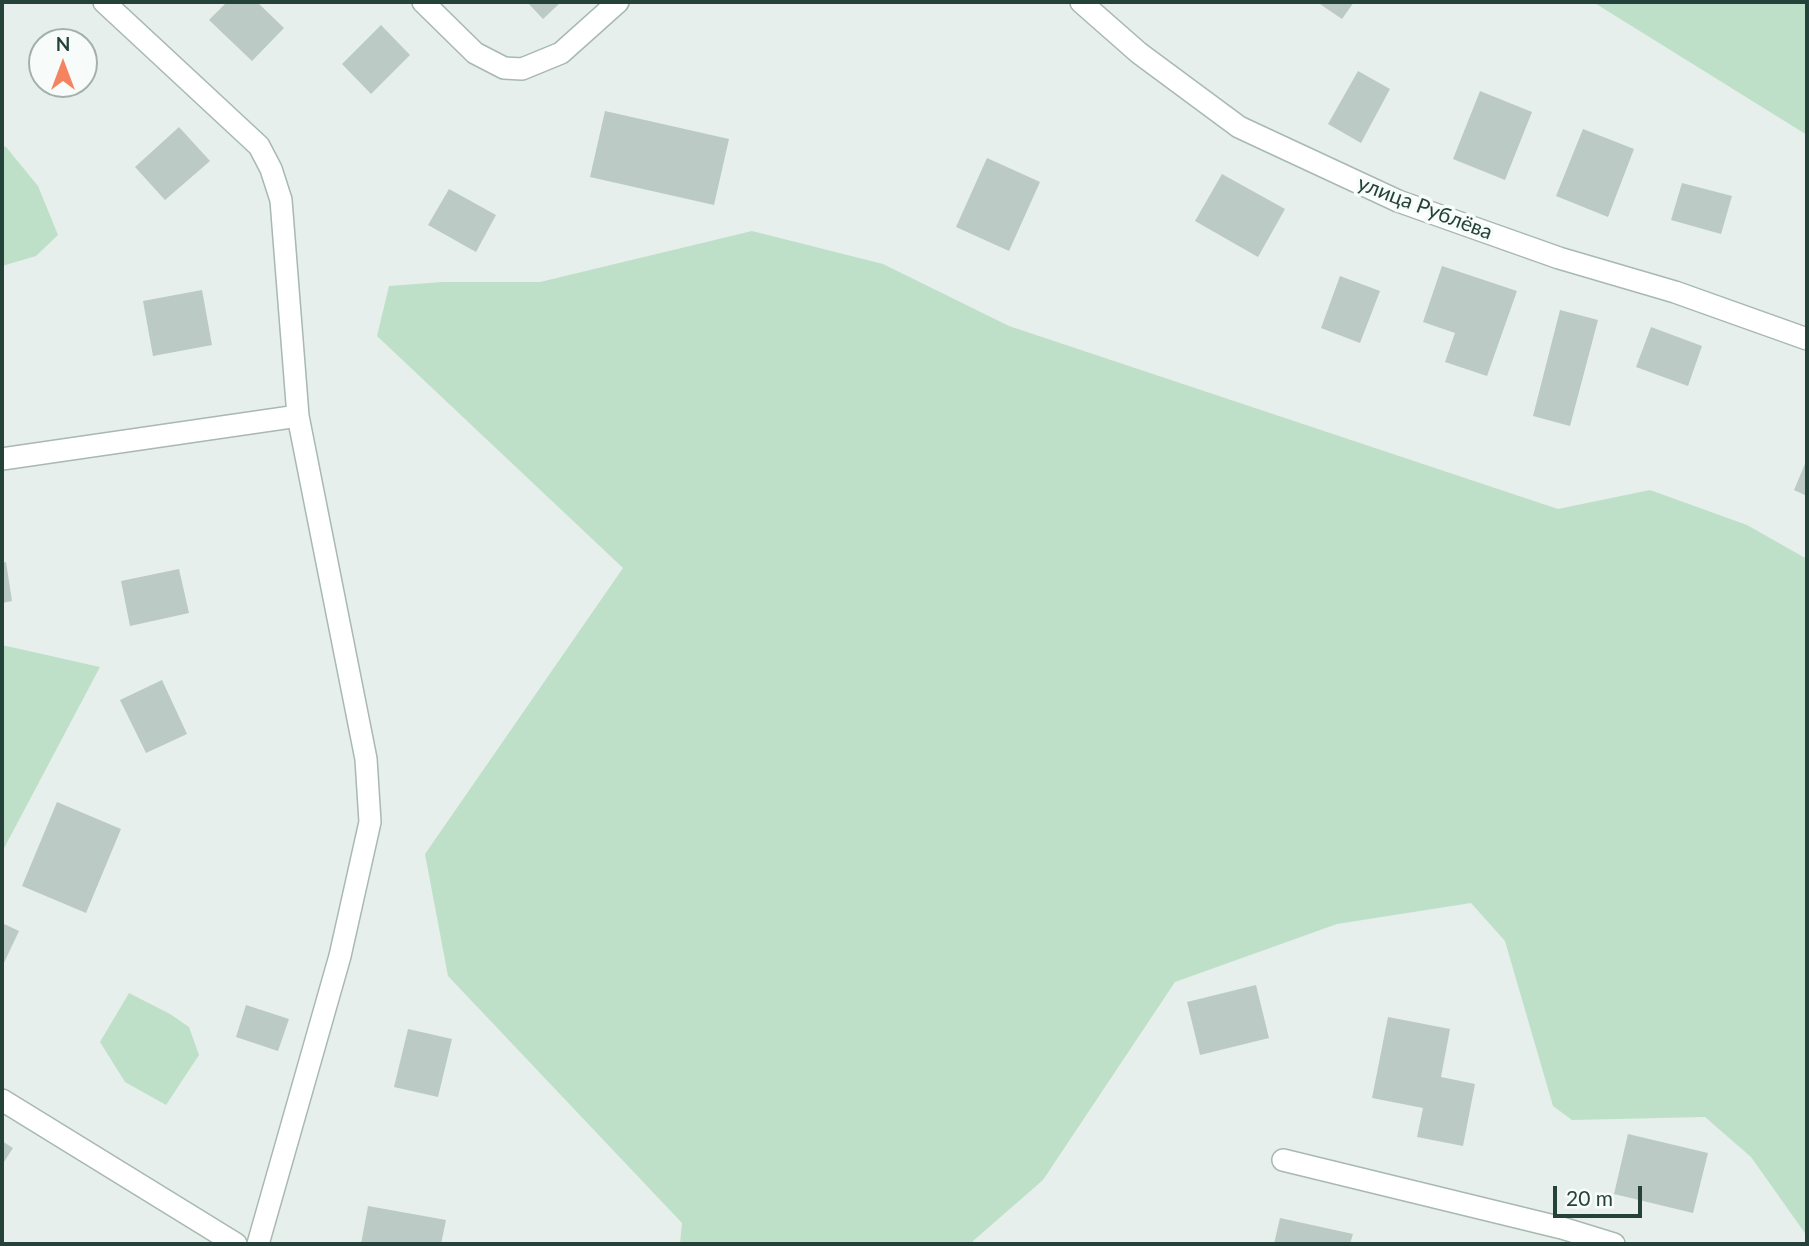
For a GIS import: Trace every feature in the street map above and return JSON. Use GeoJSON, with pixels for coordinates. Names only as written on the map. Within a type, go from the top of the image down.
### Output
{"type":"FeatureCollection","features":[{"type":"Feature","properties":{"kind":"street"},"geometry":{"type":"LineString","coordinates":[[104,2],[259,146],[271,169],[281,200],[298,416],[366,759],[370,822],[340,956],[258,1244]]}},
{"type":"Feature","properties":{"kind":"street"},"geometry":{"type":"LineString","coordinates":[[422,2],[475,53],[503,68],[522,69],[561,53],[618,2]]}},
{"type":"Feature","properties":{"kind":"street","name":"улица Рублёва"},"geometry":{"type":"LineString","coordinates":[[1081,2],[1139,53],[1239,127],[1398,201],[1559,258],[1675,292],[1807,340]]}},
{"type":"Feature","properties":{"kind":"street"},"geometry":{"type":"LineString","coordinates":[[2,459],[298,416]]}},
{"type":"Feature","properties":{"kind":"street"},"geometry":{"type":"LineString","coordinates":[[2,1100],[236,1244]]}},
{"type":"Feature","properties":{"kind":"street"},"geometry":{"type":"LineString","coordinates":[[1283,1160],[1562,1228],[1614,1244]]}},
{"type":"Feature","properties":{"kind":"green space"},"geometry":{"type":"Polygon","coordinates":[[[1593,2],[1807,2],[1807,135],[1593,2]]]}},
{"type":"Feature","properties":{"kind":"green space"},"geometry":{"type":"Polygon","coordinates":[[[2,146],[6,147],[38,186],[58,235],[36,256],[2,266],[2,146]]]}},
{"type":"Feature","properties":{"kind":"green space"},"geometry":{"type":"Polygon","coordinates":[[[752,231],[883,264],[1009,326],[1558,509],[1650,490],[1747,525],[1807,559],[1807,1236],[1751,1157],[1705,1117],[1572,1120],[1553,1106],[1505,941],[1471,903],[1337,924],[1175,982],[1043,1180],[973,1241],[973,1244],[680,1244],[682,1223],[448,976],[425,854],[623,568],[377,336],[389,286],[442,282],[540,282],[752,231]]]}},
{"type":"Feature","properties":{"kind":"green space"},"geometry":{"type":"Polygon","coordinates":[[[2,645],[100,667],[2,852],[2,645]]]}},
{"type":"Feature","properties":{"kind":"green space"},"geometry":{"type":"Polygon","coordinates":[[[129,993],[189,1027],[199,1055],[166,1105],[125,1082],[100,1042],[129,993]]]}},
{"type":"Feature","properties":{"kind":"building"},"geometry":{"type":"Polygon","coordinates":[[[227,2],[257,2],[284,28],[252,61],[209,20],[227,2]]]}},
{"type":"Feature","properties":{"kind":"building"},"geometry":{"type":"Polygon","coordinates":[[[527,2],[561,2],[543,19],[527,2]]]}},
{"type":"Feature","properties":{"kind":"building"},"geometry":{"type":"Polygon","coordinates":[[[1317,2],[1354,2],[1342,19],[1317,2]]]}},
{"type":"Feature","properties":{"kind":"building"},"geometry":{"type":"Polygon","coordinates":[[[381,25],[410,55],[371,94],[342,64],[381,25]]]}},
{"type":"Feature","properties":{"kind":"building"},"geometry":{"type":"Polygon","coordinates":[[[1358,71],[1390,89],[1361,143],[1328,124],[1358,71]]]}},
{"type":"Feature","properties":{"kind":"building"},"geometry":{"type":"Polygon","coordinates":[[[1480,91],[1532,112],[1505,180],[1453,159],[1480,91]]]}},
{"type":"Feature","properties":{"kind":"building"},"geometry":{"type":"Polygon","coordinates":[[[605,111],[729,139],[714,205],[590,177],[605,111]]]}},
{"type":"Feature","properties":{"kind":"building"},"geometry":{"type":"Polygon","coordinates":[[[179,127],[210,161],[165,200],[135,167],[179,127]]]}},
{"type":"Feature","properties":{"kind":"building"},"geometry":{"type":"Polygon","coordinates":[[[1583,129],[1634,149],[1608,217],[1556,196],[1583,129]]]}},
{"type":"Feature","properties":{"kind":"building"},"geometry":{"type":"Polygon","coordinates":[[[987,158],[1040,182],[1009,251],[956,227],[987,158]]]}},
{"type":"Feature","properties":{"kind":"building"},"geometry":{"type":"Polygon","coordinates":[[[1222,174],[1285,209],[1258,257],[1195,221],[1222,174]]]}},
{"type":"Feature","properties":{"kind":"building"},"geometry":{"type":"Polygon","coordinates":[[[1682,183],[1732,196],[1721,234],[1671,220],[1682,183]]]}},
{"type":"Feature","properties":{"kind":"building"},"geometry":{"type":"Polygon","coordinates":[[[449,189],[496,215],[476,252],[428,225],[449,189]]]}},
{"type":"Feature","properties":{"kind":"building"},"geometry":{"type":"Polygon","coordinates":[[[1442,266],[1517,291],[1487,376],[1445,362],[1455,333],[1423,322],[1442,266]]]}},
{"type":"Feature","properties":{"kind":"building"},"geometry":{"type":"Polygon","coordinates":[[[1340,276],[1380,291],[1360,343],[1321,328],[1340,276]]]}},
{"type":"Feature","properties":{"kind":"building"},"geometry":{"type":"Polygon","coordinates":[[[202,290],[212,345],[153,356],[143,301],[202,290]]]}},
{"type":"Feature","properties":{"kind":"building"},"geometry":{"type":"Polygon","coordinates":[[[1560,310],[1598,320],[1570,426],[1533,416],[1560,310]]]}},
{"type":"Feature","properties":{"kind":"building"},"geometry":{"type":"Polygon","coordinates":[[[1651,327],[1702,346],[1688,386],[1636,367],[1651,327]]]}},
{"type":"Feature","properties":{"kind":"building"},"geometry":{"type":"Polygon","coordinates":[[[1807,459],[1807,496],[1794,490],[1807,459]]]}},
{"type":"Feature","properties":{"kind":"building"},"geometry":{"type":"Polygon","coordinates":[[[6,562],[12,601],[2,603],[2,563],[6,562]]]}},
{"type":"Feature","properties":{"kind":"building"},"geometry":{"type":"Polygon","coordinates":[[[179,569],[189,613],[130,626],[121,581],[179,569]]]}},
{"type":"Feature","properties":{"kind":"building"},"geometry":{"type":"Polygon","coordinates":[[[162,680],[187,734],[146,753],[120,700],[162,680]]]}},
{"type":"Feature","properties":{"kind":"building"},"geometry":{"type":"Polygon","coordinates":[[[57,802],[121,829],[86,913],[22,886],[57,802]]]}},
{"type":"Feature","properties":{"kind":"building"},"geometry":{"type":"Polygon","coordinates":[[[2,923],[19,931],[2,967],[2,923]]]}},
{"type":"Feature","properties":{"kind":"building"},"geometry":{"type":"Polygon","coordinates":[[[1256,985],[1269,1038],[1200,1055],[1187,1002],[1256,985]]]}},
{"type":"Feature","properties":{"kind":"building"},"geometry":{"type":"Polygon","coordinates":[[[246,1005],[289,1019],[278,1051],[236,1037],[246,1005]]]}},
{"type":"Feature","properties":{"kind":"building"},"geometry":{"type":"Polygon","coordinates":[[[1388,1017],[1450,1029],[1441,1077],[1475,1084],[1463,1146],[1417,1137],[1423,1108],[1372,1098],[1388,1017]]]}},
{"type":"Feature","properties":{"kind":"building"},"geometry":{"type":"Polygon","coordinates":[[[408,1029],[452,1039],[438,1097],[394,1087],[408,1029]]]}},
{"type":"Feature","properties":{"kind":"building"},"geometry":{"type":"Polygon","coordinates":[[[1628,1134],[1708,1153],[1693,1213],[1614,1194],[1628,1134]]]}},
{"type":"Feature","properties":{"kind":"building"},"geometry":{"type":"Polygon","coordinates":[[[2,1141],[13,1148],[2,1165],[2,1141]]]}},
{"type":"Feature","properties":{"kind":"building"},"geometry":{"type":"Polygon","coordinates":[[[368,1206],[446,1220],[441,1244],[361,1244],[368,1206]]]}},
{"type":"Feature","properties":{"kind":"building"},"geometry":{"type":"Polygon","coordinates":[[[1280,1218],[1353,1234],[1350,1244],[1274,1244],[1280,1218]]]}}]}
